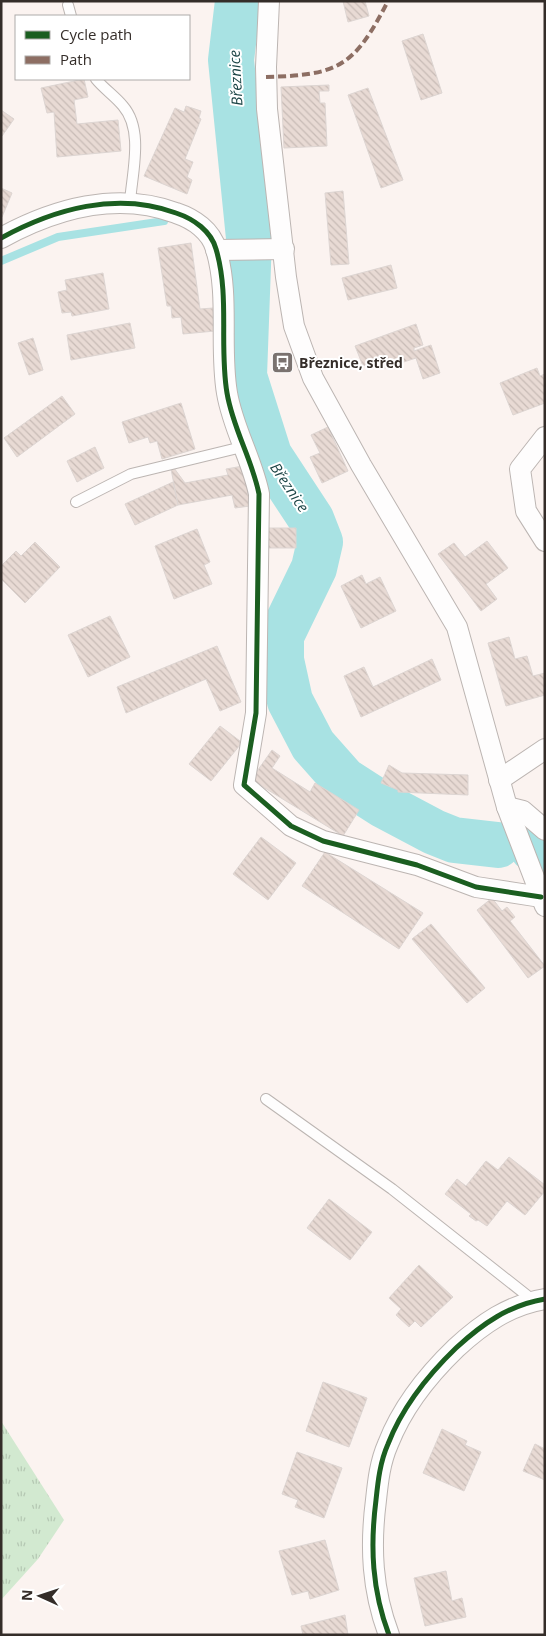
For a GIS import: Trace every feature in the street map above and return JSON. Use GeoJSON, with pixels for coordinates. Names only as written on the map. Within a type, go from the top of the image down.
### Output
{"type":"FeatureCollection","features":[{"type":"Feature","properties":{"kind":"street"},"geometry":{"type":"LineString","coordinates":[[269,1],[266,66],[274,250],[286,277],[294,326],[310,369],[361,465],[457,627],[506,807],[543,902]]}},
{"type":"Feature","properties":{"kind":"street"},"geometry":{"type":"LineString","coordinates":[[1,238],[34,222],[69,210],[104,203],[130,202],[168,210],[194,221],[226,249],[274,250]]}},
{"type":"Feature","properties":{"kind":"street"},"geometry":{"type":"LineString","coordinates":[[226,249],[226,392],[231,416],[256,480],[259,512],[256,713],[244,786],[291,826],[323,841],[418,865],[476,887],[543,902]]}},
{"type":"Feature","properties":{"kind":"street"},"geometry":{"type":"LineString","coordinates":[[545,437],[520,469],[526,512],[545,541]]}},
{"type":"Feature","properties":{"kind":"street"},"geometry":{"type":"LineString","coordinates":[[498,780],[545,749]]}},
{"type":"Feature","properties":{"kind":"street"},"geometry":{"type":"LineString","coordinates":[[506,807],[523,811],[545,830]]}},
{"type":"Feature","properties":{"kind":"street"},"geometry":{"type":"LineString","coordinates":[[389,1635],[376,1592],[372,1561],[378,1484],[388,1444],[419,1391],[451,1353],[485,1323],[516,1306],[540,1300]]}},
{"type":"Feature","properties":{"kind":"lane"},"geometry":{"type":"LineString","coordinates":[[68,5],[71,15]]}},
{"type":"Feature","properties":{"kind":"lane"},"geometry":{"type":"LineString","coordinates":[[97,80],[123,106],[132,122],[134,146],[130,202]]}},
{"type":"Feature","properties":{"kind":"lane"},"geometry":{"type":"LineString","coordinates":[[76,502],[131,474],[242,447]]}},
{"type":"Feature","properties":{"kind":"lane"},"geometry":{"type":"LineString","coordinates":[[266,1099],[392,1188],[540,1300]]}},
{"type":"Feature","properties":{"kind":"green space"},"geometry":{"type":"Polygon","coordinates":[[[1,1421],[64,1520],[38,1559],[1,1600],[1,1421]]]}},
{"type":"Feature","properties":{"kind":"building"},"geometry":{"type":"Polygon","coordinates":[[[343,1],[365,1],[369,16],[348,22],[343,1]]]}},
{"type":"Feature","properties":{"kind":"building"},"geometry":{"type":"Polygon","coordinates":[[[423,34],[442,93],[421,100],[402,41],[423,34]]]}},
{"type":"Feature","properties":{"kind":"building"},"geometry":{"type":"Polygon","coordinates":[[[84,80],[88,97],[74,100],[77,124],[118,120],[121,151],[57,157],[54,112],[47,113],[41,88],[84,80]]]}},
{"type":"Feature","properties":{"kind":"building"},"geometry":{"type":"Polygon","coordinates":[[[329,85],[329,91],[319,91],[320,103],[325,103],[327,146],[284,148],[281,87],[329,85]]]}},
{"type":"Feature","properties":{"kind":"building"},"geometry":{"type":"Polygon","coordinates":[[[368,88],[403,180],[381,188],[348,95],[368,88]]]}},
{"type":"Feature","properties":{"kind":"building"},"geometry":{"type":"Polygon","coordinates":[[[186,106],[201,111],[199,118],[201,119],[185,159],[193,162],[187,177],[192,180],[187,194],[144,176],[175,108],[184,112],[186,106]]]}},
{"type":"Feature","properties":{"kind":"building"},"geometry":{"type":"Polygon","coordinates":[[[1,110],[14,119],[2,136],[1,135],[1,110]]]}},
{"type":"Feature","properties":{"kind":"building"},"geometry":{"type":"Polygon","coordinates":[[[1,188],[12,193],[2,217],[1,216],[1,188]]]}},
{"type":"Feature","properties":{"kind":"building"},"geometry":{"type":"Polygon","coordinates":[[[343,191],[349,264],[331,265],[325,193],[343,191]]]}},
{"type":"Feature","properties":{"kind":"building"},"geometry":{"type":"Polygon","coordinates":[[[191,243],[200,309],[213,308],[215,331],[183,334],[181,317],[172,318],[171,306],[167,306],[158,248],[191,243]]]}},
{"type":"Feature","properties":{"kind":"building"},"geometry":{"type":"Polygon","coordinates":[[[391,265],[397,288],[348,300],[342,278],[391,265]]]}},
{"type":"Feature","properties":{"kind":"building"},"geometry":{"type":"Polygon","coordinates":[[[103,273],[109,309],[72,316],[71,312],[62,313],[58,292],[67,290],[65,280],[103,273]]]}},
{"type":"Feature","properties":{"kind":"building"},"geometry":{"type":"Polygon","coordinates":[[[130,323],[135,348],[71,360],[67,335],[130,323]]]}},
{"type":"Feature","properties":{"kind":"building"},"geometry":{"type":"Polygon","coordinates":[[[416,324],[423,345],[414,348],[414,351],[431,345],[440,373],[423,379],[416,358],[382,369],[379,360],[363,366],[355,346],[416,324]]]}},
{"type":"Feature","properties":{"kind":"building"},"geometry":{"type":"Polygon","coordinates":[[[33,338],[43,370],[29,375],[18,343],[33,338]]]}},
{"type":"Feature","properties":{"kind":"building"},"geometry":{"type":"Polygon","coordinates":[[[537,368],[540,376],[545,374],[545,403],[513,415],[500,383],[537,368]]]}},
{"type":"Feature","properties":{"kind":"building"},"geometry":{"type":"Polygon","coordinates":[[[62,396],[75,414],[17,457],[4,438],[62,396]]]}},
{"type":"Feature","properties":{"kind":"building"},"geometry":{"type":"Polygon","coordinates":[[[181,403],[195,449],[162,459],[157,441],[150,443],[148,437],[129,443],[122,422],[181,403]]]}},
{"type":"Feature","properties":{"kind":"building"},"geometry":{"type":"Polygon","coordinates":[[[328,427],[348,471],[322,483],[310,457],[320,453],[311,435],[328,427]]]}},
{"type":"Feature","properties":{"kind":"building"},"geometry":{"type":"Polygon","coordinates":[[[95,447],[104,468],[77,482],[67,461],[95,447]]]}},
{"type":"Feature","properties":{"kind":"building"},"geometry":{"type":"Polygon","coordinates":[[[243,466],[250,506],[235,508],[232,495],[178,505],[171,469],[174,468],[185,483],[228,475],[226,469],[243,466]]]}},
{"type":"Feature","properties":{"kind":"building"},"geometry":{"type":"Polygon","coordinates":[[[173,482],[178,505],[135,525],[125,504],[173,482]]]}},
{"type":"Feature","properties":{"kind":"building"},"geometry":{"type":"Polygon","coordinates":[[[267,528],[296,528],[296,548],[268,548],[267,528]]]}},
{"type":"Feature","properties":{"kind":"building"},"geometry":{"type":"Polygon","coordinates":[[[197,529],[210,562],[204,565],[212,584],[174,599],[155,546],[197,529]]]}},
{"type":"Feature","properties":{"kind":"building"},"geometry":{"type":"Polygon","coordinates":[[[487,541],[508,568],[486,584],[497,599],[481,611],[438,554],[454,543],[465,557],[487,541]]]}},
{"type":"Feature","properties":{"kind":"building"},"geometry":{"type":"Polygon","coordinates":[[[35,542],[60,567],[25,603],[1,579],[1,566],[16,551],[21,556],[35,542]]]}},
{"type":"Feature","properties":{"kind":"building"},"geometry":{"type":"Polygon","coordinates":[[[362,575],[366,584],[380,577],[396,611],[361,628],[341,586],[362,575]]]}},
{"type":"Feature","properties":{"kind":"building"},"geometry":{"type":"Polygon","coordinates":[[[110,616],[130,657],[88,677],[68,635],[110,616]]]}},
{"type":"Feature","properties":{"kind":"building"},"geometry":{"type":"Polygon","coordinates":[[[509,637],[515,659],[527,656],[533,676],[545,673],[545,695],[506,706],[488,643],[509,637]]]}},
{"type":"Feature","properties":{"kind":"building"},"geometry":{"type":"Polygon","coordinates":[[[217,646],[241,702],[220,711],[206,679],[126,713],[117,687],[217,646]]]}},
{"type":"Feature","properties":{"kind":"building"},"geometry":{"type":"Polygon","coordinates":[[[432,659],[441,680],[361,717],[344,676],[364,667],[373,687],[432,659]]]}},
{"type":"Feature","properties":{"kind":"building"},"geometry":{"type":"Polygon","coordinates":[[[220,726],[240,741],[240,745],[211,781],[189,764],[220,726]]]}},
{"type":"Feature","properties":{"kind":"building"},"geometry":{"type":"Polygon","coordinates":[[[272,750],[280,756],[272,768],[310,792],[315,783],[359,810],[343,836],[255,782],[253,777],[272,750]]]}},
{"type":"Feature","properties":{"kind":"building"},"geometry":{"type":"Polygon","coordinates":[[[389,765],[402,773],[468,775],[468,795],[398,792],[398,790],[381,783],[389,765]]]}},
{"type":"Feature","properties":{"kind":"building"},"geometry":{"type":"Polygon","coordinates":[[[261,837],[296,863],[268,900],[233,874],[261,837]]]}},
{"type":"Feature","properties":{"kind":"building"},"geometry":{"type":"Polygon","coordinates":[[[325,852],[423,913],[399,949],[302,886],[325,852]]]}},
{"type":"Feature","properties":{"kind":"building"},"geometry":{"type":"Polygon","coordinates":[[[492,898],[502,911],[507,907],[515,917],[510,921],[545,966],[528,978],[477,910],[492,898]]]}},
{"type":"Feature","properties":{"kind":"building"},"geometry":{"type":"Polygon","coordinates":[[[431,924],[485,988],[467,1003],[412,939],[431,924]]]}},
{"type":"Feature","properties":{"kind":"building"},"geometry":{"type":"Polygon","coordinates":[[[509,1157],[545,1185],[545,1191],[525,1215],[507,1201],[487,1226],[469,1216],[471,1214],[445,1194],[457,1179],[466,1186],[486,1161],[498,1170],[509,1157]]]}},
{"type":"Feature","properties":{"kind":"building"},"geometry":{"type":"Polygon","coordinates":[[[329,1199],[372,1232],[350,1260],[307,1228],[329,1199]]]}},
{"type":"Feature","properties":{"kind":"building"},"geometry":{"type":"Polygon","coordinates":[[[419,1265],[453,1297],[421,1327],[415,1321],[409,1327],[396,1315],[401,1309],[389,1298],[419,1265]]]}},
{"type":"Feature","properties":{"kind":"building"},"geometry":{"type":"Polygon","coordinates":[[[323,1382],[367,1398],[349,1447],[306,1431],[323,1382]]]}},
{"type":"Feature","properties":{"kind":"building"},"geometry":{"type":"Polygon","coordinates":[[[442,1429],[467,1441],[465,1445],[481,1452],[464,1491],[423,1473],[442,1429]]]}},
{"type":"Feature","properties":{"kind":"building"},"geometry":{"type":"Polygon","coordinates":[[[535,1444],[545,1449],[545,1480],[523,1471],[535,1444]]]}},
{"type":"Feature","properties":{"kind":"building"},"geometry":{"type":"Polygon","coordinates":[[[297,1452],[342,1468],[324,1518],[295,1507],[298,1500],[282,1494],[297,1452]]]}},
{"type":"Feature","properties":{"kind":"building"},"geometry":{"type":"Polygon","coordinates":[[[325,1540],[339,1590],[310,1599],[308,1591],[292,1595],[279,1551],[325,1540]]]}},
{"type":"Feature","properties":{"kind":"building"},"geometry":{"type":"Polygon","coordinates":[[[446,1571],[452,1601],[462,1598],[466,1617],[425,1626],[414,1578],[446,1571]]]}},
{"type":"Feature","properties":{"kind":"building"},"geometry":{"type":"Polygon","coordinates":[[[345,1615],[348,1635],[303,1635],[301,1626],[345,1615]]]}},
{"type":"Feature","properties":{"kind":"waterway","name":"Březnice"},"geometry":{"type":"LineString","coordinates":[[238,1],[231,60],[249,238],[244,376],[269,455],[311,519],[320,542],[314,568],[281,636],[281,660],[290,701],[313,745],[344,780],[383,805],[434,832],[454,840],[498,845]]}},
{"type":"Feature","properties":{"kind":"waterway"},"geometry":{"type":"LineString","coordinates":[[1,261],[58,237],[164,221]]}},
{"type":"Feature","properties":{"kind":"waterway"},"geometry":{"type":"LineString","coordinates":[[230,227],[249,238]]}},
{"type":"Feature","properties":{"kind":"waterway","name":"Březnice"},"geometry":{"type":"LineString","coordinates":[[532,848],[545,853]]}},
{"type":"Feature","properties":{"kind":"marked path"},"geometry":{"type":"LineString","coordinates":[[266,77],[311,74],[342,63],[354,54],[365,40],[388,1]]}},
{"type":"Feature","properties":{"kind":"cycle path"},"geometry":{"type":"LineString","coordinates":[[1,238],[42,219],[64,212],[86,206],[109,204],[154,207],[176,213],[195,222],[206,231],[214,243],[220,267],[224,303],[224,357],[227,393],[259,494],[256,713],[244,785],[291,826],[323,841],[417,865],[476,887],[541,897]]}},
{"type":"Feature","properties":{"kind":"cycle path"},"geometry":{"type":"LineString","coordinates":[[389,1635],[383,1618],[376,1585],[373,1535],[380,1472],[385,1451],[394,1431],[401,1417],[426,1380],[466,1339],[508,1311],[545,1299]]}},
{"type":"Feature","properties":{"kind":"place","name":"Březnice, střed"},"geometry":{"type":"Point","coordinates":[283,362]}}]}
